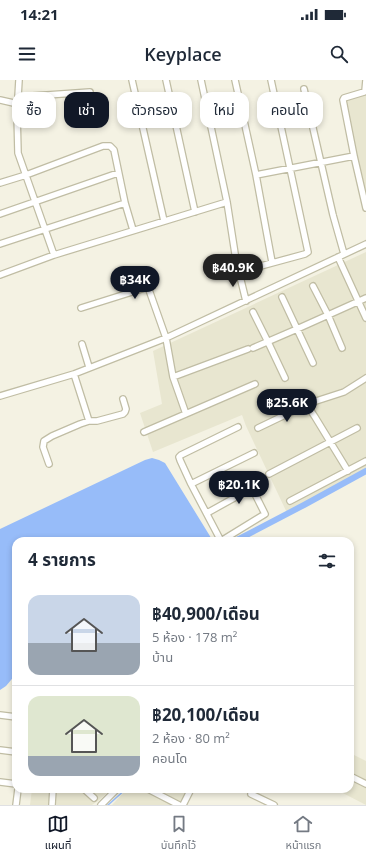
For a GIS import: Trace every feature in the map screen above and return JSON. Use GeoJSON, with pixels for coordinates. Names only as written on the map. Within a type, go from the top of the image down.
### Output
{"type":"FeatureCollection","features":[{"type":"Feature","properties":{"kind":"street"},"geometry":{"type":"LineString","coordinates":[[18,92],[19,80]]}},
{"type":"Feature","properties":{"kind":"street"},"geometry":{"type":"LineString","coordinates":[[132,80],[164,221]]}},
{"type":"Feature","properties":{"kind":"street"},"geometry":{"type":"LineString","coordinates":[[166,80],[195,212]]}},
{"type":"Feature","properties":{"kind":"street"},"geometry":{"type":"LineString","coordinates":[[201,80],[246,301]]}},
{"type":"Feature","properties":{"kind":"street"},"geometry":{"type":"LineString","coordinates":[[235,80],[256,175],[272,262]]}},
{"type":"Feature","properties":{"kind":"street"},"geometry":{"type":"LineString","coordinates":[[239,272],[308,252],[271,80]]}},
{"type":"Feature","properties":{"kind":"street"},"geometry":{"type":"LineString","coordinates":[[366,80],[364,92],[344,98],[343,100],[366,208]]}},
{"type":"Feature","properties":{"kind":"street"},"geometry":{"type":"LineString","coordinates":[[304,89],[320,162],[344,254]]}},
{"type":"Feature","properties":{"kind":"street"},"geometry":{"type":"LineString","coordinates":[[0,100],[12,103]]}},
{"type":"Feature","properties":{"kind":"street"},"geometry":{"type":"LineString","coordinates":[[17,128],[18,153],[54,255]]}},
{"type":"Feature","properties":{"kind":"street"},"geometry":{"type":"LineString","coordinates":[[0,183],[110,146],[114,150],[118,173],[133,230]]}},
{"type":"Feature","properties":{"kind":"street"},"geometry":{"type":"LineString","coordinates":[[256,175],[354,156]]}},
{"type":"Feature","properties":{"kind":"street"},"geometry":{"type":"LineString","coordinates":[[0,214],[118,173]]}},
{"type":"Feature","properties":{"kind":"street"},"geometry":{"type":"LineString","coordinates":[[0,244],[125,202]]}},
{"type":"Feature","properties":{"kind":"street"},"geometry":{"type":"LineString","coordinates":[[0,275],[54,255],[227,202]]}},
{"type":"Feature","properties":{"kind":"street"},"geometry":{"type":"LineString","coordinates":[[0,396],[74,374],[166,338],[366,244]]}},
{"type":"Feature","properties":{"kind":"street"},"geometry":{"type":"LineString","coordinates":[[338,257],[366,318]]}},
{"type":"Feature","properties":{"kind":"street"},"geometry":{"type":"LineString","coordinates":[[313,286],[328,315],[342,348]]}},
{"type":"Feature","properties":{"kind":"street"},"geometry":{"type":"LineString","coordinates":[[80,308],[148,287],[166,338],[173,377],[186,414]]}},
{"type":"Feature","properties":{"kind":"street"},"geometry":{"type":"LineString","coordinates":[[282,297],[313,363]]}},
{"type":"Feature","properties":{"kind":"street"},"geometry":{"type":"LineString","coordinates":[[173,377],[268,342],[366,298]]}},
{"type":"Feature","properties":{"kind":"street"},"geometry":{"type":"LineString","coordinates":[[253,312],[285,378]]}},
{"type":"Feature","properties":{"kind":"street"},"geometry":{"type":"LineString","coordinates":[[82,344],[89,367]]}},
{"type":"Feature","properties":{"kind":"street"},"geometry":{"type":"LineString","coordinates":[[74,374],[89,421]]}},
{"type":"Feature","properties":{"kind":"street"},"geometry":{"type":"LineString","coordinates":[[258,428],[310,403],[344,392],[366,378]]}},
{"type":"Feature","properties":{"kind":"street"},"geometry":{"type":"LineString","coordinates":[[144,432],[255,384]]}},
{"type":"Feature","properties":{"kind":"street"},"geometry":{"type":"LineString","coordinates":[[50,464],[43,447],[44,441],[80,424],[123,414],[126,409],[123,399]]}},
{"type":"Feature","properties":{"kind":"street"},"geometry":{"type":"LineString","coordinates":[[310,403],[311,411],[348,471]]}},
{"type":"Feature","properties":{"kind":"street"},"geometry":{"type":"LineString","coordinates":[[219,537],[191,484],[179,457],[238,427]]}},
{"type":"Feature","properties":{"kind":"street"},"geometry":{"type":"LineString","coordinates":[[269,474],[357,428]]}},
{"type":"Feature","properties":{"kind":"street"},"geometry":{"type":"LineString","coordinates":[[191,484],[254,453]]}},
{"type":"Feature","properties":{"kind":"street"},"geometry":{"type":"LineString","coordinates":[[290,501],[366,461]]}},
{"type":"Feature","properties":{"kind":"street"},"geometry":{"type":"LineString","coordinates":[[207,513],[263,482]]}},
{"type":"Feature","properties":{"kind":"street"},"geometry":{"type":"LineString","coordinates":[[228,537],[265,514],[252,488]]}},
{"type":"Feature","properties":{"kind":"street"},"geometry":{"type":"LineString","coordinates":[[0,715],[12,716]]}},
{"type":"Feature","properties":{"kind":"street"},"geometry":{"type":"LineString","coordinates":[[0,750],[12,752]]}},
{"type":"Feature","properties":{"kind":"street"},"geometry":{"type":"LineString","coordinates":[[354,778],[366,784]]}},
{"type":"Feature","properties":{"kind":"street"},"geometry":{"type":"LineString","coordinates":[[0,782],[12,784]]}},
{"type":"Feature","properties":{"kind":"street"},"geometry":{"type":"LineString","coordinates":[[16,805],[18,793]]}},
{"type":"Feature","properties":{"kind":"street"},"geometry":{"type":"LineString","coordinates":[[53,793],[53,804]]}},
{"type":"Feature","properties":{"kind":"street"},"geometry":{"type":"LineString","coordinates":[[88,793],[94,798]]}},
{"type":"Feature","properties":{"kind":"street"},"geometry":{"type":"LineString","coordinates":[[102,805],[113,793]]}},
{"type":"Feature","properties":{"kind":"street"},"geometry":{"type":"LineString","coordinates":[[156,793],[179,805]]}},
{"type":"Feature","properties":{"kind":"street"},"geometry":{"type":"LineString","coordinates":[[183,805],[189,793]]}},
{"type":"Feature","properties":{"kind":"street"},"geometry":{"type":"LineString","coordinates":[[251,794],[274,805]]}},
{"type":"Feature","properties":{"kind":"shaded area"},"geometry":{"type":"Polygon","coordinates":[[[366,80],[366,210],[339,99],[365,91],[366,80]]]}},
{"type":"Feature","properties":{"kind":"shaded area"},"geometry":{"type":"Polygon","coordinates":[[[366,252],[366,472],[288,515],[242,415],[153,452],[140,413],[162,404],[153,351],[366,252]]]}},
{"type":"Feature","properties":{"kind":"shaded area"},"geometry":{"type":"Polygon","coordinates":[[[354,755],[366,761],[366,805],[343,793],[354,793],[354,755]]]}},
{"type":"Feature","properties":{"kind":"shaded area"},"geometry":{"type":"Polygon","coordinates":[[[32,793],[107,793],[92,805],[30,805],[32,793]]]}},
{"type":"Feature","properties":{"kind":"shaded area"},"geometry":{"type":"Polygon","coordinates":[[[123,793],[192,793],[186,805],[112,805],[123,793]]]}},
{"type":"Feature","properties":{"kind":"water"},"geometry":{"type":"Polygon","coordinates":[[[152,458],[165,463],[211,537],[12,537],[12,679],[0,690],[0,529],[152,458]]]}},
{"type":"Feature","properties":{"kind":"waterway"},"geometry":{"type":"LineString","coordinates":[[243,537],[366,471]]}},
{"type":"Feature","properties":{"kind":"waterway"},"geometry":{"type":"LineString","coordinates":[[108,805],[122,793]]}}]}
